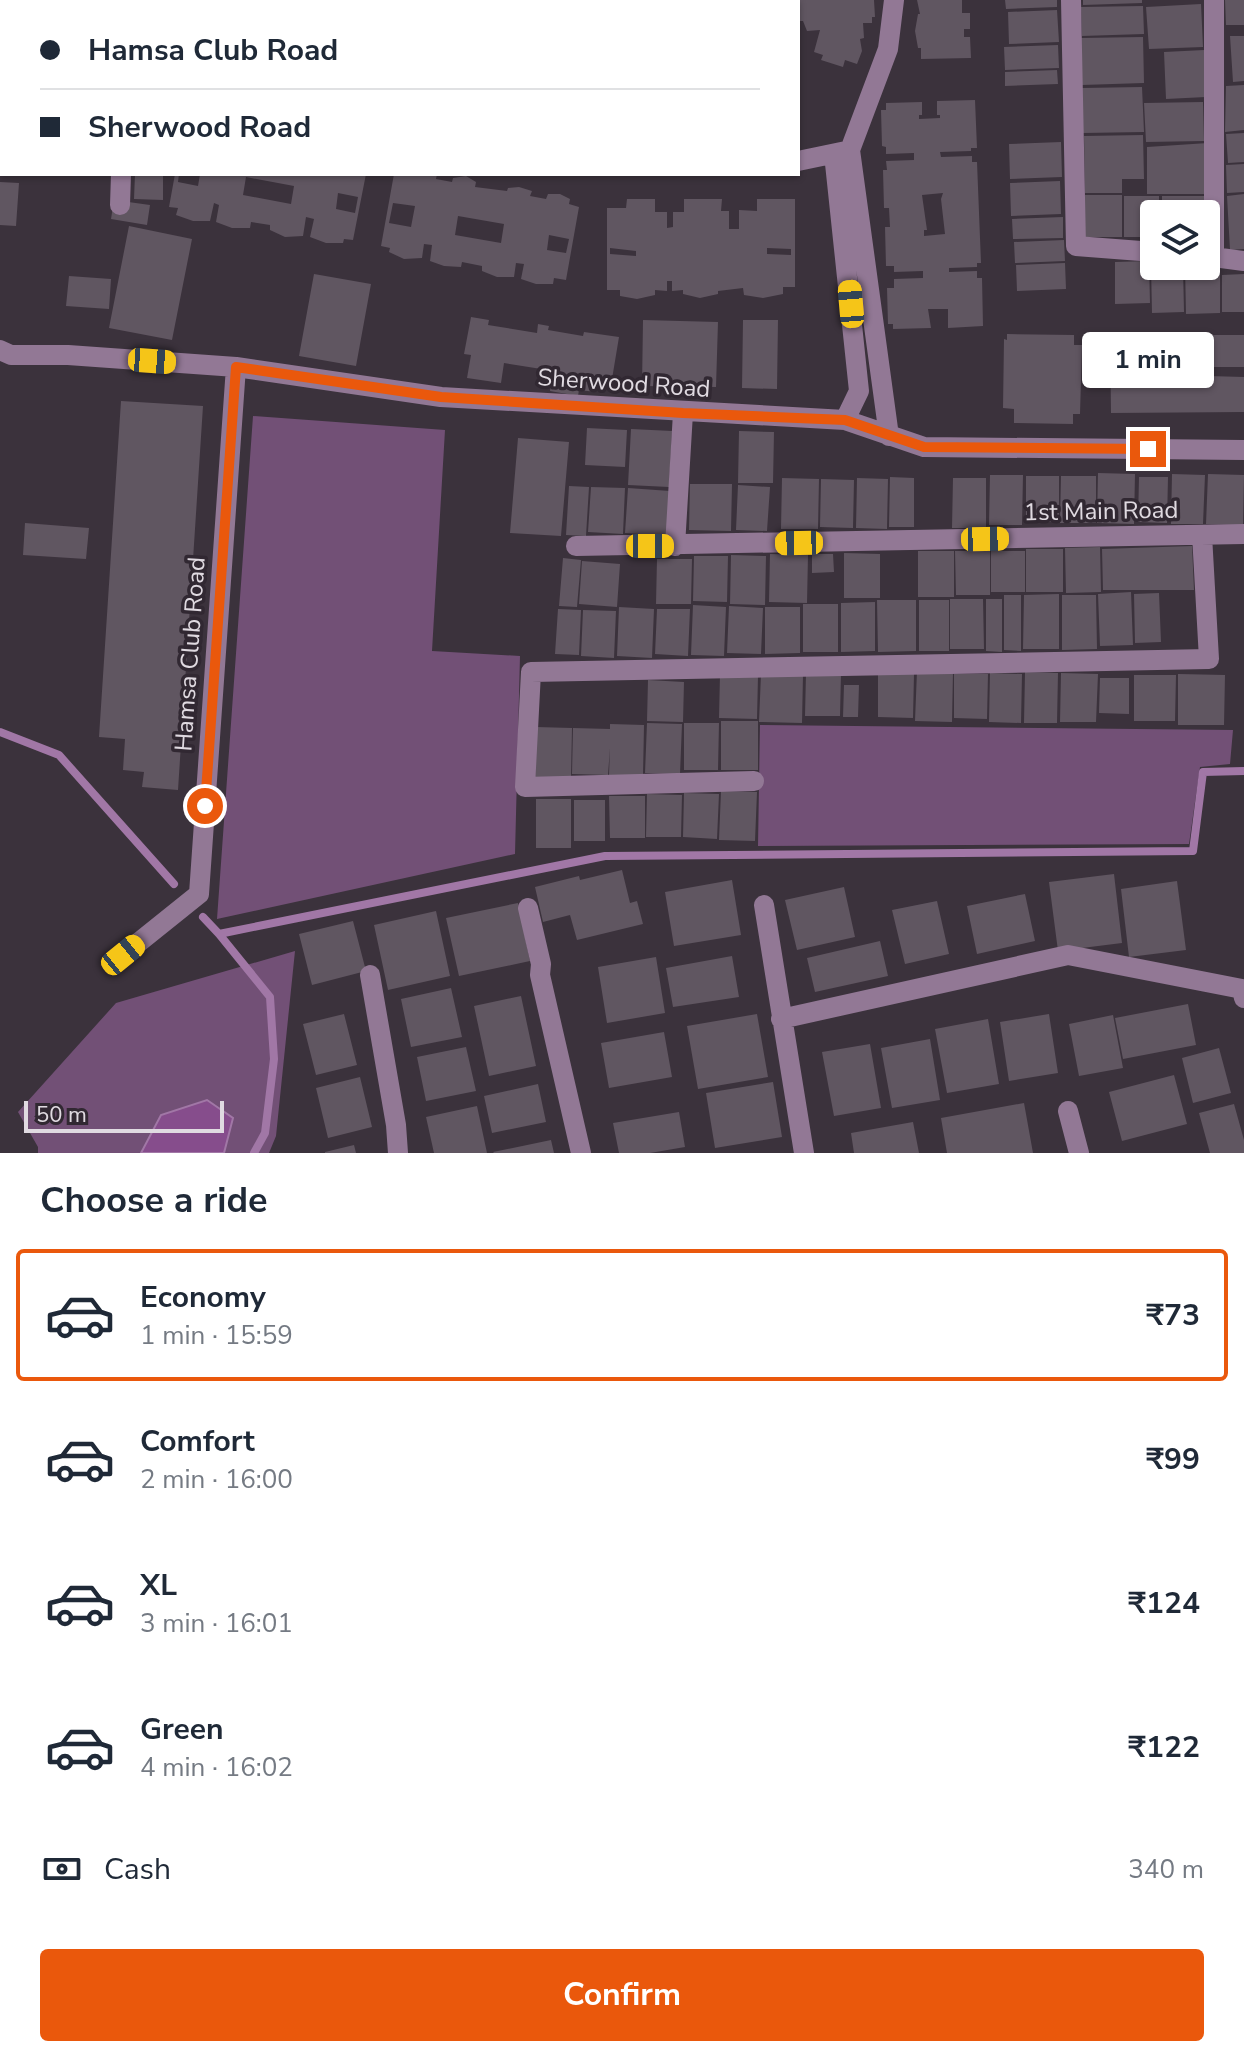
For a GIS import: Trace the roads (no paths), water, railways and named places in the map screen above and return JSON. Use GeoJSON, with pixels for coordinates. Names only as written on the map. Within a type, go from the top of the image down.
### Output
{"type":"FeatureCollection","features":[{"type":"Feature","properties":{"kind":"street"},"geometry":{"type":"LineString","coordinates":[[845,420],[859,391],[842,152],[888,49],[894,0]]}},
{"type":"Feature","properties":{"kind":"street"},"geometry":{"type":"LineString","coordinates":[[1071,0],[1076,246],[1140,251]]}},
{"type":"Feature","properties":{"kind":"street"},"geometry":{"type":"LineString","coordinates":[[1211,200],[1214,0]]}},
{"type":"Feature","properties":{"kind":"street"},"geometry":{"type":"LineString","coordinates":[[800,161],[842,152]]}},
{"type":"Feature","properties":{"kind":"street"},"geometry":{"type":"LineString","coordinates":[[842,152],[889,436]]}},
{"type":"Feature","properties":{"kind":"street"},"geometry":{"type":"LineString","coordinates":[[120,205],[121,176]]}},
{"type":"Feature","properties":{"kind":"street"},"geometry":{"type":"LineString","coordinates":[[1220,257],[1244,261]]}},
{"type":"Feature","properties":{"kind":"street","name":"Sherwood Road"},"geometry":{"type":"LineString","coordinates":[[0,350],[11,355],[68,355],[236,367],[441,397],[845,420],[924,447],[1244,450]]}},
{"type":"Feature","properties":{"kind":"street","name":"Hamsa Club Road"},"geometry":{"type":"LineString","coordinates":[[123,955],[199,894],[236,367]]}},
{"type":"Feature","properties":{"kind":"street"},"geometry":{"type":"LineString","coordinates":[[675,546],[683,413]]}},
{"type":"Feature","properties":{"kind":"street","name":"1st Main Road"},"geometry":{"type":"LineString","coordinates":[[576,546],[1244,534]]}},
{"type":"Feature","properties":{"kind":"street"},"geometry":{"type":"LineString","coordinates":[[754,781],[525,787],[531,672],[1209,659],[1202,535]]}},
{"type":"Feature","properties":{"kind":"street"},"geometry":{"type":"LineString","coordinates":[[764,905],[804,1153]]}},
{"type":"Feature","properties":{"kind":"street"},"geometry":{"type":"LineString","coordinates":[[528,908],[541,964],[540,975],[581,1153]]}},
{"type":"Feature","properties":{"kind":"street"},"geometry":{"type":"LineString","coordinates":[[781,1019],[1068,955],[1242,989],[1244,998]]}},
{"type":"Feature","properties":{"kind":"street"},"geometry":{"type":"LineString","coordinates":[[370,975],[398,1153]]}},
{"type":"Feature","properties":{"kind":"street"},"geometry":{"type":"LineString","coordinates":[[1068,1111],[1079,1153]]}},
{"type":"Feature","properties":{"kind":"waterway"},"geometry":{"type":"LineString","coordinates":[[0,732],[59,755],[174,884]]}},
{"type":"Feature","properties":{"kind":"waterway"},"geometry":{"type":"LineString","coordinates":[[203,917],[219,934],[605,856],[1193,851],[1203,772],[1244,771]]}},
{"type":"Feature","properties":{"kind":"waterway"},"geometry":{"type":"LineString","coordinates":[[219,934],[270,997],[274,1059],[265,1133],[254,1153]]}}]}
